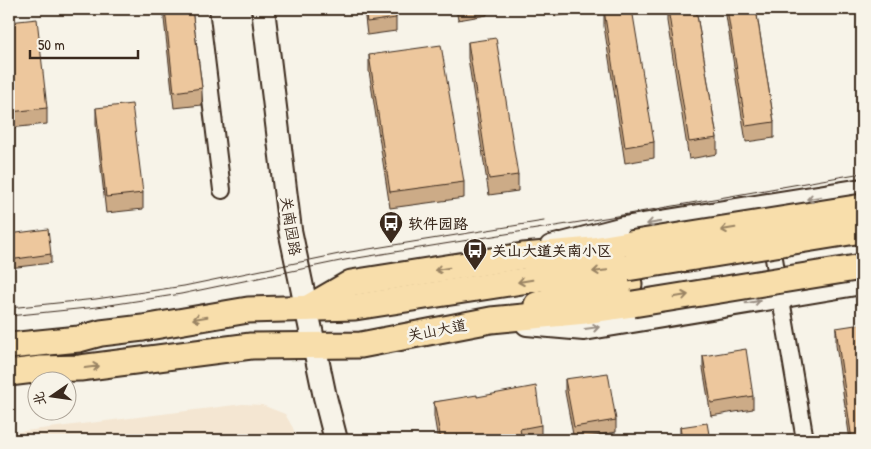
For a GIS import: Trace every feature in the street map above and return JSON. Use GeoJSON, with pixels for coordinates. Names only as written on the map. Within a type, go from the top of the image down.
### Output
{"type":"FeatureCollection","features":[{"type":"Feature","properties":{"kind":"main road","name":"关南园路"},"geometry":{"type":"LineString","coordinates":[[250,9],[278,232],[299,309]]}},
{"type":"Feature","properties":{"kind":"main road","name":"关南园路"},"geometry":{"type":"LineString","coordinates":[[263,9],[299,309],[306,346],[309,401],[320,440]]}},
{"type":"Feature","properties":{"kind":"main road"},"geometry":{"type":"LineString","coordinates":[[523,256],[624,228],[862,190]]}},
{"type":"Feature","properties":{"kind":"main road"},"geometry":{"type":"LineString","coordinates":[[491,320],[630,275],[862,207]]}},
{"type":"Feature","properties":{"kind":"main road"},"geometry":{"type":"LineString","coordinates":[[630,275],[862,230]]}},
{"type":"Feature","properties":{"kind":"main road"},"geometry":{"type":"LineString","coordinates":[[299,309],[351,283],[523,256],[593,250],[630,275],[862,246]]}},
{"type":"Feature","properties":{"kind":"main road"},"geometry":{"type":"LineString","coordinates":[[9,346],[79,339],[101,332],[143,328],[248,310],[355,308],[573,274],[630,275],[862,267]]}},
{"type":"Feature","properties":{"kind":"main road","name":"关山大道"},"geometry":{"type":"LineString","coordinates":[[9,373],[42,369],[80,368],[251,346],[361,345],[491,320],[584,329],[862,283]]}},
{"type":"Feature","properties":{"kind":"main road","name":"关南园路"},"geometry":{"type":"LineString","coordinates":[[306,346],[325,397],[336,440]]}},
{"type":"Feature","properties":{"kind":"street"},"geometry":{"type":"LineString","coordinates":[[200,9],[222,190]]}},
{"type":"Feature","properties":{"kind":"street"},"geometry":{"type":"LineString","coordinates":[[764,206],[782,297],[805,440]]}},
{"type":"Feature","properties":{"kind":"shaded area"},"geometry":{"type":"Polygon","coordinates":[[[243,404],[262,405],[285,414],[297,440],[9,440],[9,433],[243,404]]]}},
{"type":"Feature","properties":{"kind":"building"},"geometry":{"type":"Polygon","coordinates":[[[165,9],[192,9],[202,88],[174,92],[165,9]]]}},
{"type":"Feature","properties":{"kind":"building"},"geometry":{"type":"Polygon","coordinates":[[[365,9],[395,9],[396,18],[367,22],[365,9]]]}},
{"type":"Feature","properties":{"kind":"building"},"geometry":{"type":"Polygon","coordinates":[[[632,9],[654,142],[625,147],[604,10],[632,9]]]}},
{"type":"Feature","properties":{"kind":"building"},"geometry":{"type":"Polygon","coordinates":[[[668,9],[696,9],[717,138],[689,142],[668,9]]]}},
{"type":"Feature","properties":{"kind":"building"},"geometry":{"type":"Polygon","coordinates":[[[727,9],[756,9],[774,122],[746,126],[727,9]]]}},
{"type":"Feature","properties":{"kind":"building"},"geometry":{"type":"Polygon","coordinates":[[[37,19],[47,108],[10,112],[9,22],[37,19]]]}},
{"type":"Feature","properties":{"kind":"building"},"geometry":{"type":"Polygon","coordinates":[[[496,38],[518,175],[489,179],[468,42],[496,38]]]}},
{"type":"Feature","properties":{"kind":"building"},"geometry":{"type":"Polygon","coordinates":[[[441,45],[464,182],[390,192],[369,55],[441,45]]]}},
{"type":"Feature","properties":{"kind":"building"},"geometry":{"type":"Polygon","coordinates":[[[132,104],[143,193],[106,197],[96,108],[132,104]]]}},
{"type":"Feature","properties":{"kind":"building"},"geometry":{"type":"Polygon","coordinates":[[[48,229],[51,254],[9,260],[9,234],[48,229]]]}},
{"type":"Feature","properties":{"kind":"building"},"geometry":{"type":"Polygon","coordinates":[[[862,324],[862,440],[852,440],[836,328],[862,324]]]}},
{"type":"Feature","properties":{"kind":"building"},"geometry":{"type":"Polygon","coordinates":[[[746,349],[753,396],[711,403],[703,356],[746,349]]]}},
{"type":"Feature","properties":{"kind":"building"},"geometry":{"type":"Polygon","coordinates":[[[608,373],[616,420],[574,427],[565,379],[608,373]]]}},
{"type":"Feature","properties":{"kind":"building"},"geometry":{"type":"Polygon","coordinates":[[[536,386],[541,425],[520,429],[522,440],[441,440],[434,402],[477,395],[477,397],[536,386]]]}},
{"type":"Feature","properties":{"kind":"building"},"geometry":{"type":"Polygon","coordinates":[[[707,423],[710,440],[682,440],[680,427],[707,423]]]}},
{"type":"Feature","properties":{"kind":"tram line"},"geometry":{"type":"LineString","coordinates":[[9,316],[97,307],[181,294],[345,260],[611,217],[862,173]]}},
{"type":"Feature","properties":{"kind":"tram line"},"geometry":{"type":"LineString","coordinates":[[9,308],[96,299],[184,286],[344,253],[544,221]]}},
{"type":"Feature","properties":{"kind":"place","name":"软件园路"},"geometry":{"type":"Point","coordinates":[391,244]}},
{"type":"Feature","properties":{"kind":"place","name":"关山大道关南小区"},"geometry":{"type":"Point","coordinates":[475,271]}}]}
